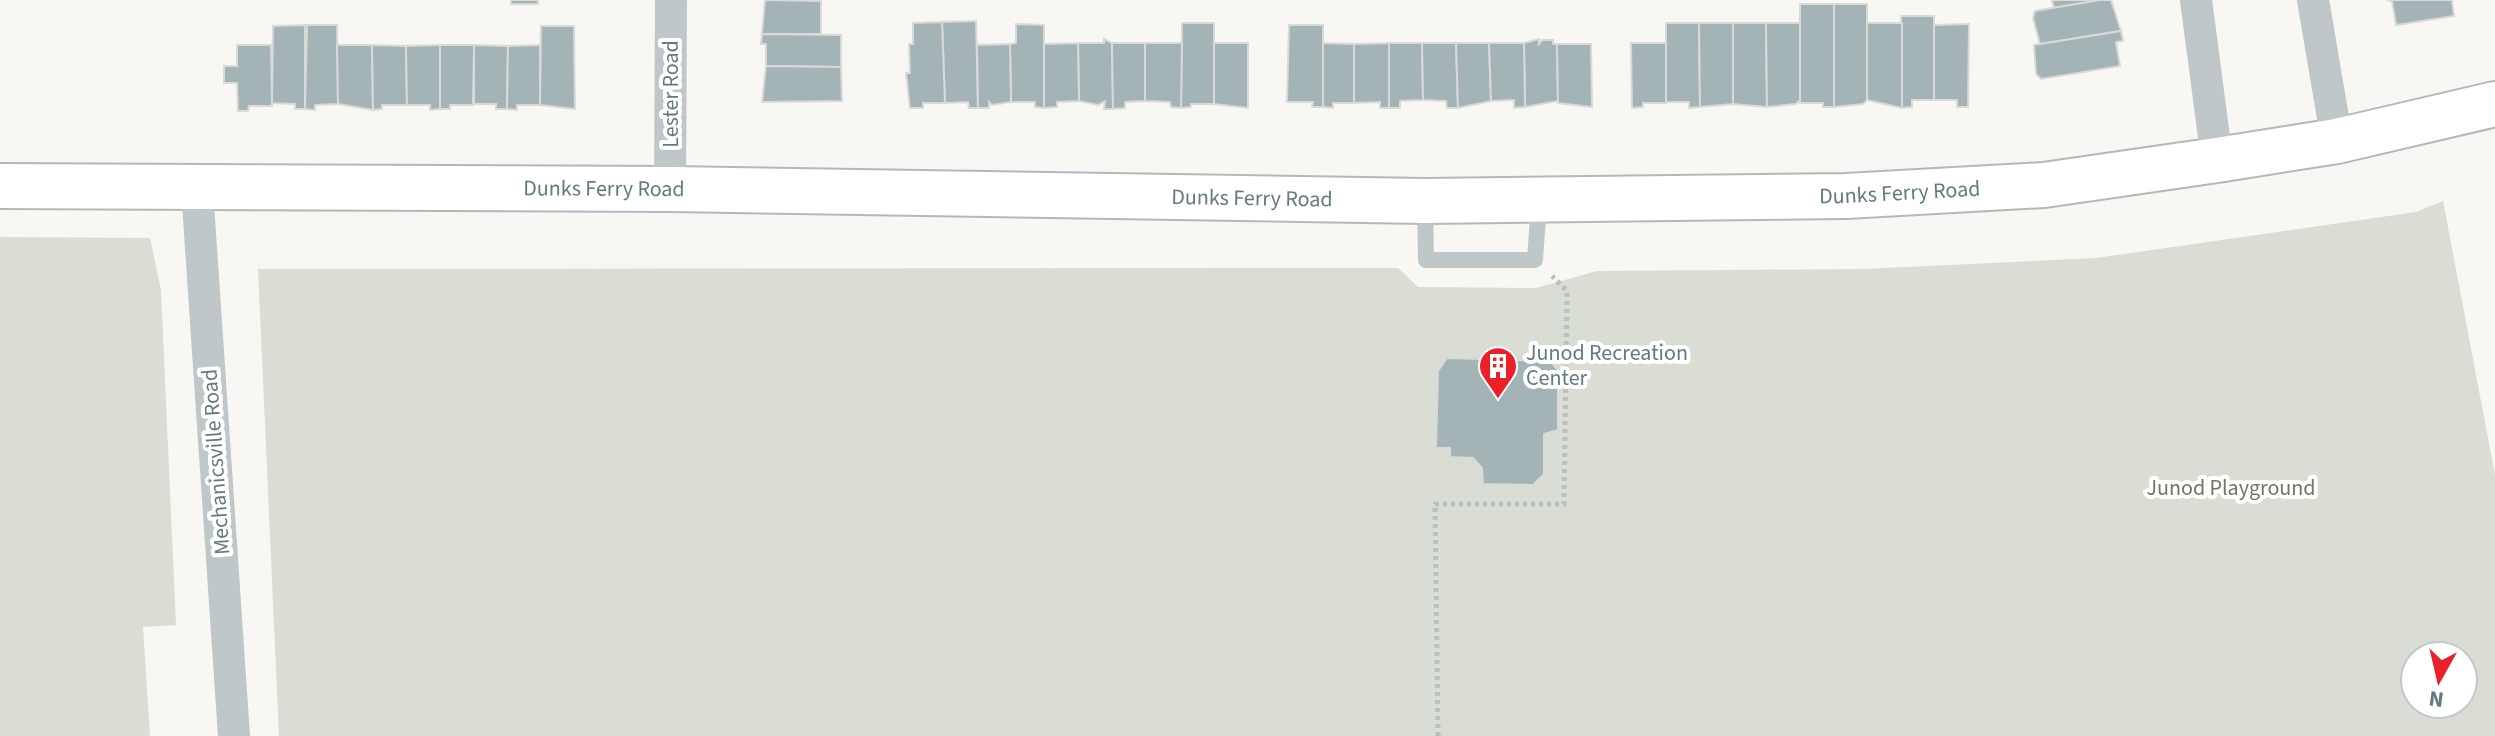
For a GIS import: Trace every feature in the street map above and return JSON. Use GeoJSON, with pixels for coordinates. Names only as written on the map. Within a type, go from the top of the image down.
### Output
{"type":"FeatureCollection","features":[{"type":"Feature","properties":{"kind":"street","name":"Lester Road"},"geometry":{"type":"LineString","coordinates":[[670,189],[671,0]]}},
{"type":"Feature","properties":{"kind":"street"},"geometry":{"type":"LineString","coordinates":[[2196,0],[2217,160]]}},
{"type":"Feature","properties":{"kind":"street"},"geometry":{"type":"LineString","coordinates":[[2313,0],[2337,141]]}},
{"type":"Feature","properties":{"kind":"street","name":"Dunks Ferry Road"},"geometry":{"type":"LineString","coordinates":[[0,186],[670,189],[1539,202],[1846,196],[2044,185],[2337,141],[2495,104]]}},
{"type":"Feature","properties":{"kind":"street","name":"Mechanicsville Road"},"geometry":{"type":"LineString","coordinates":[[197,189],[234,736]]}},
{"type":"Feature","properties":{"kind":"lane"},"geometry":{"type":"LineString","coordinates":[[1425,201],[1426,260],[1535,260],[1539,202]]}},
{"type":"Feature","properties":{"kind":"path"},"geometry":{"type":"LineString","coordinates":[[1438,736],[1435,504],[1564,504],[1567,291],[1535,260]]}},
{"type":"Feature","properties":{"kind":"green space","name":"Junod Playground"},"geometry":{"type":"Polygon","coordinates":[[[2443,201],[2495,475],[2495,736],[279,736],[258,269],[1398,268],[1418,287],[1536,288],[1597,271],[1863,269],[2096,258],[2416,212],[2443,201]]]}},
{"type":"Feature","properties":{"kind":"green space"},"geometry":{"type":"Polygon","coordinates":[[[0,237],[150,238],[161,290],[176,625],[143,627],[150,736],[0,736],[0,237]]]}},
{"type":"Feature","properties":{"kind":"building"},"geometry":{"type":"Polygon","coordinates":[[[511,0],[538,0],[538,4],[511,4],[511,0]]]}},
{"type":"Feature","properties":{"kind":"building"},"geometry":{"type":"Polygon","coordinates":[[[765,0],[821,1],[821,34],[762,34],[765,0]]]}},
{"type":"Feature","properties":{"kind":"building"},"geometry":{"type":"Polygon","coordinates":[[[2052,0],[2100,0],[2054,8],[2052,0]]]}},
{"type":"Feature","properties":{"kind":"building"},"geometry":{"type":"Polygon","coordinates":[[[2111,0],[2121,31],[2040,44],[2033,18],[2035,11],[2111,0]]]}},
{"type":"Feature","properties":{"kind":"building"},"geometry":{"type":"Polygon","coordinates":[[[2387,0],[2452,0],[2454,16],[2396,25],[2392,1],[2387,0]]]}},
{"type":"Feature","properties":{"kind":"building"},"geometry":{"type":"Polygon","coordinates":[[[1800,4],[1834,4],[1834,107],[1823,107],[1823,103],[1800,103],[1800,4]]]}},
{"type":"Feature","properties":{"kind":"building"},"geometry":{"type":"Polygon","coordinates":[[[1834,4],[1867,4],[1867,100],[1863,104],[1834,107],[1834,4]]]}},
{"type":"Feature","properties":{"kind":"building"},"geometry":{"type":"Polygon","coordinates":[[[1901,16],[1934,16],[1934,100],[1912,100],[1912,107],[1902,108],[1901,16]]]}},
{"type":"Feature","properties":{"kind":"building"},"geometry":{"type":"Polygon","coordinates":[[[976,21],[978,108],[969,108],[968,102],[945,103],[942,22],[976,21]]]}},
{"type":"Feature","properties":{"kind":"building"},"geometry":{"type":"Polygon","coordinates":[[[942,22],[945,103],[923,103],[923,108],[910,108],[906,73],[910,73],[909,44],[913,44],[913,23],[942,22]]]}},
{"type":"Feature","properties":{"kind":"building"},"geometry":{"type":"Polygon","coordinates":[[[1182,23],[1214,23],[1214,104],[1191,104],[1191,107],[1181,108],[1182,23]]]}},
{"type":"Feature","properties":{"kind":"building"},"geometry":{"type":"Polygon","coordinates":[[[1666,23],[1699,23],[1700,107],[1689,108],[1689,102],[1666,102],[1666,23]]]}},
{"type":"Feature","properties":{"kind":"building"},"geometry":{"type":"Polygon","coordinates":[[[1699,23],[1733,23],[1733,104],[1700,107],[1699,23]]]}},
{"type":"Feature","properties":{"kind":"building"},"geometry":{"type":"Polygon","coordinates":[[[1733,23],[1766,23],[1767,107],[1733,104],[1733,23]]]}},
{"type":"Feature","properties":{"kind":"building"},"geometry":{"type":"Polygon","coordinates":[[[1766,23],[1800,23],[1800,100],[1796,104],[1767,107],[1766,23]]]}},
{"type":"Feature","properties":{"kind":"building"},"geometry":{"type":"Polygon","coordinates":[[[1867,23],[1902,23],[1902,108],[1867,100],[1867,23]]]}},
{"type":"Feature","properties":{"kind":"building"},"geometry":{"type":"Polygon","coordinates":[[[1016,24],[1044,25],[1044,108],[1035,107],[1035,102],[1011,102],[1010,44],[1016,43],[1016,24]]]}},
{"type":"Feature","properties":{"kind":"building"},"geometry":{"type":"Polygon","coordinates":[[[1969,24],[1968,107],[1957,107],[1957,100],[1934,100],[1934,25],[1969,24]]]}},
{"type":"Feature","properties":{"kind":"building"},"geometry":{"type":"Polygon","coordinates":[[[305,25],[305,109],[295,109],[295,104],[272,103],[273,26],[305,25]]]}},
{"type":"Feature","properties":{"kind":"building"},"geometry":{"type":"Polygon","coordinates":[[[307,25],[337,25],[338,104],[315,105],[315,110],[305,109],[307,25]]]}},
{"type":"Feature","properties":{"kind":"building"},"geometry":{"type":"Polygon","coordinates":[[[1289,25],[1323,25],[1323,107],[1312,107],[1313,102],[1287,102],[1289,25]]]}},
{"type":"Feature","properties":{"kind":"building"},"geometry":{"type":"Polygon","coordinates":[[[541,26],[574,26],[575,109],[540,105],[541,26]]]}},
{"type":"Feature","properties":{"kind":"building"},"geometry":{"type":"Polygon","coordinates":[[[2121,31],[2123,41],[2116,42],[2120,66],[2041,79],[2036,74],[2034,45],[2121,31]]]}},
{"type":"Feature","properties":{"kind":"building"},"geometry":{"type":"Polygon","coordinates":[[[762,34],[841,35],[841,67],[766,66],[766,44],[761,44],[762,34]]]}},
{"type":"Feature","properties":{"kind":"building"},"geometry":{"type":"Polygon","coordinates":[[[1104,39],[1112,43],[1113,109],[1104,109],[1105,101],[1098,105],[1079,101],[1078,43],[1104,43],[1104,39]]]}},
{"type":"Feature","properties":{"kind":"building"},"geometry":{"type":"Polygon","coordinates":[[[1539,39],[1539,44],[1542,40],[1553,40],[1553,44],[1557,44],[1558,101],[1525,107],[1524,43],[1539,39]]]}},
{"type":"Feature","properties":{"kind":"building"},"geometry":{"type":"Polygon","coordinates":[[[1078,43],[1079,101],[1057,102],[1057,107],[1044,108],[1044,44],[1078,43]]]}},
{"type":"Feature","properties":{"kind":"building"},"geometry":{"type":"Polygon","coordinates":[[[1112,43],[1145,43],[1145,101],[1125,102],[1125,108],[1113,109],[1112,43]]]}},
{"type":"Feature","properties":{"kind":"building"},"geometry":{"type":"Polygon","coordinates":[[[1145,43],[1182,43],[1181,108],[1171,107],[1170,102],[1145,101],[1145,43]]]}},
{"type":"Feature","properties":{"kind":"building"},"geometry":{"type":"Polygon","coordinates":[[[1214,43],[1248,43],[1248,108],[1214,104],[1214,43]]]}},
{"type":"Feature","properties":{"kind":"building"},"geometry":{"type":"Polygon","coordinates":[[[1323,43],[1354,44],[1354,103],[1333,103],[1333,108],[1323,107],[1323,43]]]}},
{"type":"Feature","properties":{"kind":"building"},"geometry":{"type":"Polygon","coordinates":[[[1389,43],[1422,43],[1423,100],[1400,101],[1400,108],[1389,108],[1389,43]]]}},
{"type":"Feature","properties":{"kind":"building"},"geometry":{"type":"Polygon","coordinates":[[[1389,43],[1389,108],[1380,108],[1380,102],[1354,103],[1354,44],[1389,43]]]}},
{"type":"Feature","properties":{"kind":"building"},"geometry":{"type":"Polygon","coordinates":[[[1422,43],[1456,43],[1458,108],[1447,108],[1446,101],[1423,100],[1422,43]]]}},
{"type":"Feature","properties":{"kind":"building"},"geometry":{"type":"Polygon","coordinates":[[[1456,43],[1489,43],[1491,101],[1458,108],[1456,43]]]}},
{"type":"Feature","properties":{"kind":"building"},"geometry":{"type":"Polygon","coordinates":[[[1489,43],[1524,43],[1525,107],[1514,108],[1514,100],[1491,101],[1489,43]]]}},
{"type":"Feature","properties":{"kind":"building"},"geometry":{"type":"Polygon","coordinates":[[[1631,43],[1666,43],[1666,103],[1643,103],[1643,107],[1632,108],[1631,43]]]}},
{"type":"Feature","properties":{"kind":"building"},"geometry":{"type":"Polygon","coordinates":[[[1010,44],[1011,102],[992,105],[989,102],[989,108],[978,108],[977,45],[1010,44]]]}},
{"type":"Feature","properties":{"kind":"building"},"geometry":{"type":"Polygon","coordinates":[[[1557,44],[1591,44],[1592,107],[1558,103],[1557,44]]]}},
{"type":"Feature","properties":{"kind":"building"},"geometry":{"type":"Polygon","coordinates":[[[237,45],[271,45],[272,106],[249,106],[248,111],[238,111],[237,83],[224,83],[224,66],[237,66],[237,45]]]}},
{"type":"Feature","properties":{"kind":"building"},"geometry":{"type":"Polygon","coordinates":[[[337,45],[372,45],[373,110],[338,104],[337,45]]]}},
{"type":"Feature","properties":{"kind":"building"},"geometry":{"type":"Polygon","coordinates":[[[372,45],[406,46],[407,105],[382,105],[382,109],[373,110],[372,45]]]}},
{"type":"Feature","properties":{"kind":"building"},"geometry":{"type":"Polygon","coordinates":[[[440,45],[474,45],[473,105],[450,105],[450,109],[440,109],[440,45]]]}},
{"type":"Feature","properties":{"kind":"building"},"geometry":{"type":"Polygon","coordinates":[[[440,45],[440,109],[430,110],[430,105],[407,105],[406,46],[440,45]]]}},
{"type":"Feature","properties":{"kind":"building"},"geometry":{"type":"Polygon","coordinates":[[[474,45],[508,46],[507,109],[496,109],[496,104],[474,104],[474,45]]]}},
{"type":"Feature","properties":{"kind":"building"},"geometry":{"type":"Polygon","coordinates":[[[540,45],[540,105],[517,105],[517,110],[507,109],[508,46],[540,45]]]}},
{"type":"Feature","properties":{"kind":"building"},"geometry":{"type":"Polygon","coordinates":[[[766,66],[841,67],[842,101],[762,102],[766,66]]]}},
{"type":"Feature","properties":{"kind":"building","name":"Junod Recreation Center"},"geometry":{"type":"Polygon","coordinates":[[[1447,358],[1550,361],[1558,370],[1558,430],[1544,434],[1544,474],[1533,485],[1483,484],[1482,468],[1473,458],[1450,457],[1450,448],[1436,448],[1438,371],[1447,358]]]}},
{"type":"Feature","properties":{"kind":"place","name":"Junod Recreation Center"},"geometry":{"type":"Point","coordinates":[1498,400]}}]}
